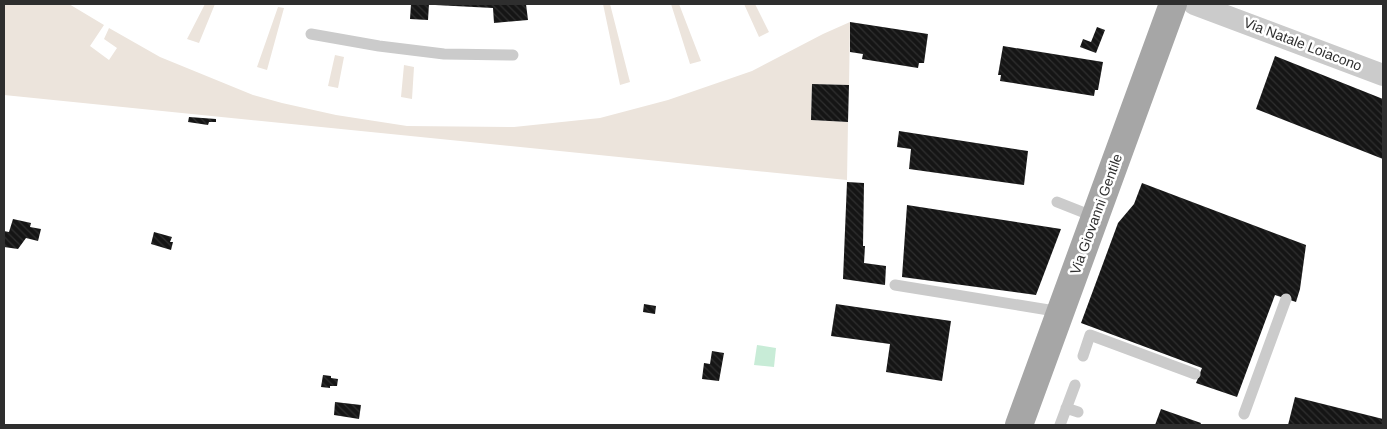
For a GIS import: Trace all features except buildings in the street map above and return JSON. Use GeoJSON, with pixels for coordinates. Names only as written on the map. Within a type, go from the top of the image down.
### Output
{"type":"FeatureCollection","features":[{"type":"Feature","properties":{"kind":"main road","name":"Via Giovanni Gentile"},"geometry":{"type":"LineString","coordinates":[[1019,425],[1173,4]]}},
{"type":"Feature","properties":{"kind":"street","name":"Via Natale Loiacono"},"geometry":{"type":"LineString","coordinates":[[1204,5],[1383,74]]}},
{"type":"Feature","properties":{"kind":"lane"},"geometry":{"type":"LineString","coordinates":[[311,34],[379,46],[444,54],[513,55]]}},
{"type":"Feature","properties":{"kind":"lane"},"geometry":{"type":"LineString","coordinates":[[1056,202],[1095,217]]}},
{"type":"Feature","properties":{"kind":"lane"},"geometry":{"type":"LineString","coordinates":[[895,285],[1061,312]]}},
{"type":"Feature","properties":{"kind":"lane"},"geometry":{"type":"LineString","coordinates":[[1244,414],[1286,299]]}},
{"type":"Feature","properties":{"kind":"lane"},"geometry":{"type":"LineString","coordinates":[[1083,356],[1090,335],[1195,374]]}},
{"type":"Feature","properties":{"kind":"lane"},"geometry":{"type":"LineString","coordinates":[[1060,425],[1075,385]]}},
{"type":"Feature","properties":{"kind":"lane"},"geometry":{"type":"LineString","coordinates":[[1066,408],[1078,412]]}},
{"type":"Feature","properties":{"kind":"shaded area"},"geometry":{"type":"Polygon","coordinates":[[[4,4],[69,4],[104,25],[90,46],[109,60],[117,48],[104,39],[109,28],[160,57],[253,95],[336,115],[407,126],[514,127],[600,118],[668,100],[752,71],[850,22],[849,85],[812,84],[811,120],[848,122],[847,180],[4,95],[4,4]]]}},
{"type":"Feature","properties":{"kind":"shaded area"},"geometry":{"type":"Polygon","coordinates":[[[205,4],[215,4],[199,43],[187,39],[205,4]]]}},
{"type":"Feature","properties":{"kind":"shaded area"},"geometry":{"type":"Polygon","coordinates":[[[603,4],[610,4],[630,82],[620,85],[603,4]]]}},
{"type":"Feature","properties":{"kind":"shaded area"},"geometry":{"type":"Polygon","coordinates":[[[671,4],[679,4],[701,61],[690,64],[671,4]]]}},
{"type":"Feature","properties":{"kind":"shaded area"},"geometry":{"type":"Polygon","coordinates":[[[744,4],[755,4],[769,32],[759,37],[744,4]]]}},
{"type":"Feature","properties":{"kind":"shaded area"},"geometry":{"type":"Polygon","coordinates":[[[278,7],[284,8],[267,70],[257,67],[278,7]]]}},
{"type":"Feature","properties":{"kind":"shaded area"},"geometry":{"type":"Polygon","coordinates":[[[335,55],[344,57],[338,88],[328,86],[335,55]]]}},
{"type":"Feature","properties":{"kind":"shaded area"},"geometry":{"type":"Polygon","coordinates":[[[404,65],[414,67],[412,99],[401,97],[404,65]]]}},
{"type":"Feature","properties":{"kind":"shaded area"},"geometry":{"type":"Polygon","coordinates":[[[757,345],[776,348],[774,367],[754,365],[757,345]]]}}]}
